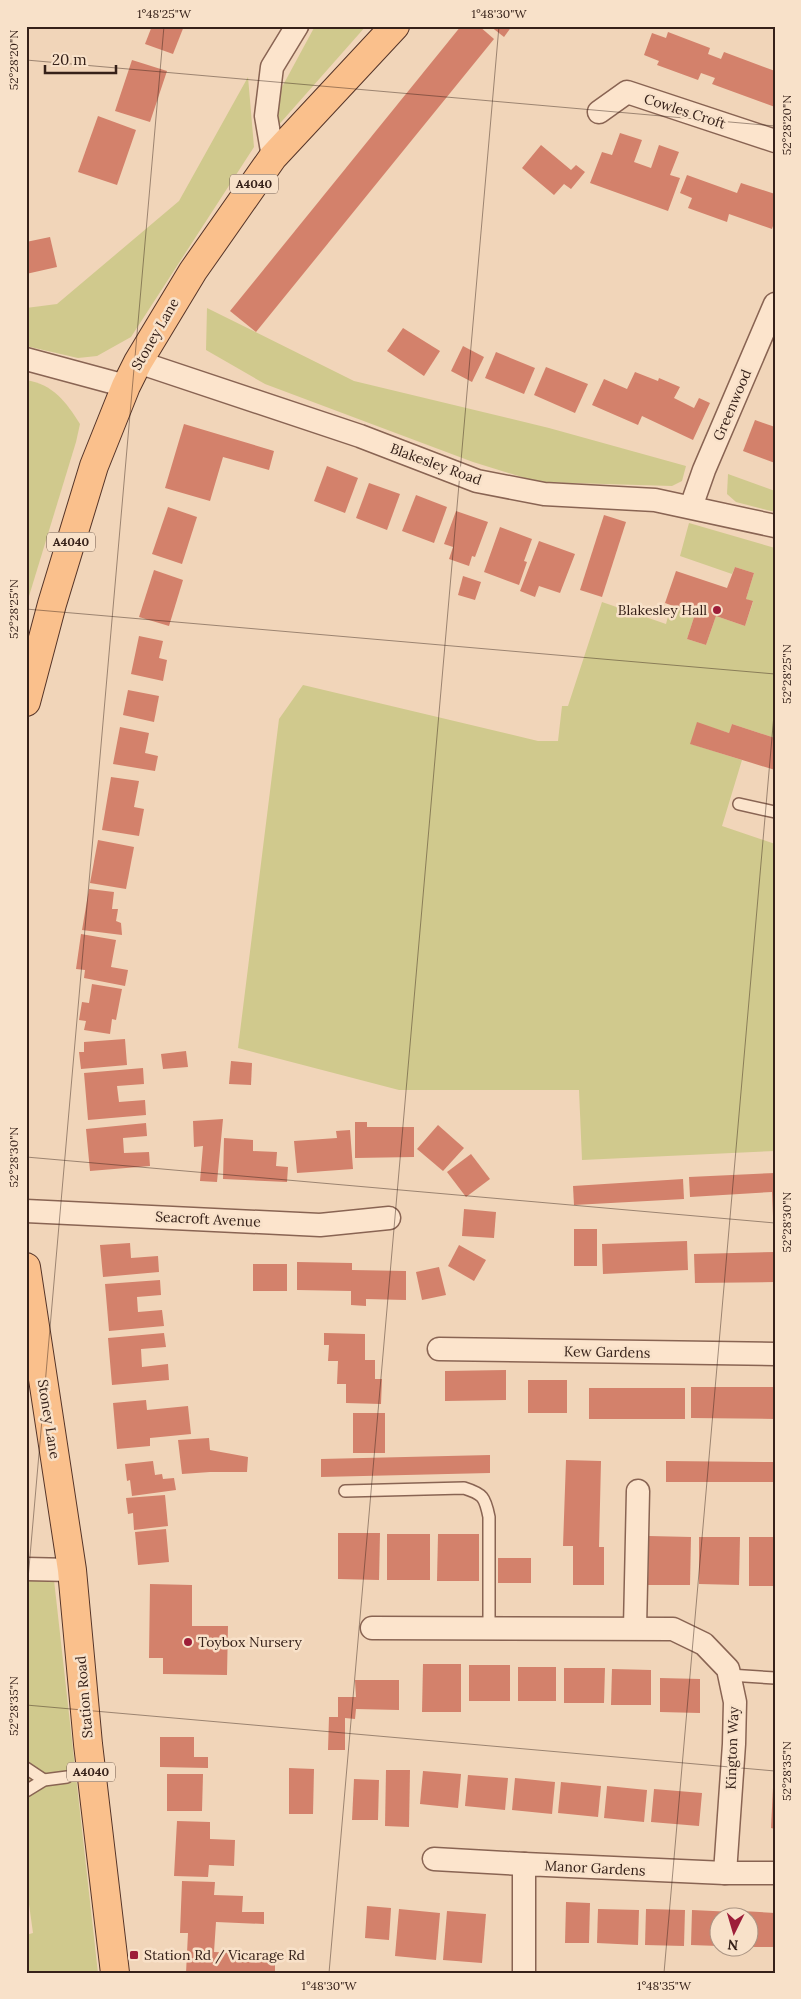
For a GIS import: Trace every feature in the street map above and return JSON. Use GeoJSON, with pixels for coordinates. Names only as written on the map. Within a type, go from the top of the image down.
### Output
{"type":"FeatureCollection","features":[{"type":"Feature","properties":{"kind":"main road","name":"Stoney Lane"},"geometry":{"type":"LineString","coordinates":[[26,702],[52,604],[94,466],[126,386],[138,362],[193,271],[273,157],[396,26]]}},
{"type":"Feature","properties":{"kind":"main road","name":"Stoney Lane"},"geometry":{"type":"LineString","coordinates":[[26,1267],[72,1570]]}},
{"type":"Feature","properties":{"kind":"main road","name":"Station Road"},"geometry":{"type":"LineString","coordinates":[[72,1570],[88,1744],[115,1973]]}},
{"type":"Feature","properties":{"kind":"street"},"geometry":{"type":"LineString","coordinates":[[273,157],[266,116],[272,66],[296,26]]}},
{"type":"Feature","properties":{"kind":"street","name":"Cowles Croft"},"geometry":{"type":"LineString","coordinates":[[599,112],[627,92],[775,140]]}},
{"type":"Feature","properties":{"kind":"street","name":"Greenwood"},"geometry":{"type":"LineString","coordinates":[[691,507],[704,470],[775,304]]}},
{"type":"Feature","properties":{"kind":"street"},"geometry":{"type":"LineString","coordinates":[[26,359],[126,386]]}},
{"type":"Feature","properties":{"kind":"street","name":"Blakesley Road"},"geometry":{"type":"LineString","coordinates":[[138,362],[360,436],[477,481],[544,494],[646,500],[691,507],[775,526]]}},
{"type":"Feature","properties":{"kind":"street","name":"Seacroft Avenue"},"geometry":{"type":"LineString","coordinates":[[26,1211],[320,1225],[389,1218]]}},
{"type":"Feature","properties":{"kind":"street","name":"Kew Gardens"},"geometry":{"type":"LineString","coordinates":[[439,1349],[775,1354]]}},
{"type":"Feature","properties":{"kind":"street"},"geometry":{"type":"LineString","coordinates":[[635,1628],[638,1491]]}},
{"type":"Feature","properties":{"kind":"street"},"geometry":{"type":"LineString","coordinates":[[26,1569],[72,1570]]}},
{"type":"Feature","properties":{"kind":"street","name":"Kington Way"},"geometry":{"type":"LineString","coordinates":[[372,1628],[635,1628],[673,1630],[704,1644],[728,1668],[735,1702],[725,1873]]}},
{"type":"Feature","properties":{"kind":"street"},"geometry":{"type":"LineString","coordinates":[[434,1859],[524,1864]]}},
{"type":"Feature","properties":{"kind":"street","name":"Manor Gardens"},"geometry":{"type":"LineString","coordinates":[[524,1973],[524,1864],[725,1873],[775,1873]]}},
{"type":"Feature","properties":{"kind":"lane"},"geometry":{"type":"LineString","coordinates":[[739,804],[775,812]]}},
{"type":"Feature","properties":{"kind":"lane"},"geometry":{"type":"LineString","coordinates":[[345,1491],[464,1488],[477,1492],[485,1498],[489,1516],[489,1628]]}},
{"type":"Feature","properties":{"kind":"lane"},"geometry":{"type":"LineString","coordinates":[[729,1675],[775,1678]]}},
{"type":"Feature","properties":{"kind":"lane"},"geometry":{"type":"LineString","coordinates":[[26,1768],[44,1780]]}},
{"type":"Feature","properties":{"kind":"lane"},"geometry":{"type":"LineString","coordinates":[[26,1791],[44,1780],[67,1777]]}},
{"type":"Feature","properties":{"kind":"shaded area"},"geometry":{"type":"Polygon","coordinates":[[[315,26],[366,26],[275,129],[275,100],[315,26]]]}},
{"type":"Feature","properties":{"kind":"shaded area"},"geometry":{"type":"Polygon","coordinates":[[[248,77],[254,147],[131,337],[97,356],[78,358],[26,346],[26,308],[57,304],[179,201],[248,77]]]}},
{"type":"Feature","properties":{"kind":"shaded area"},"geometry":{"type":"Polygon","coordinates":[[[207,308],[354,381],[549,428],[686,466],[682,481],[672,486],[538,482],[473,462],[265,384],[206,350],[207,308]]]}},
{"type":"Feature","properties":{"kind":"shaded area"},"geometry":{"type":"Polygon","coordinates":[[[26,380],[44,385],[58,395],[80,424],[26,606],[26,380]]]}},
{"type":"Feature","properties":{"kind":"shaded area"},"geometry":{"type":"Polygon","coordinates":[[[728,474],[775,491],[775,512],[736,502],[727,494],[728,474]]]}},
{"type":"Feature","properties":{"kind":"shaded area"},"geometry":{"type":"Polygon","coordinates":[[[689,523],[775,548],[775,738],[732,724],[729,733],[697,723],[691,744],[742,760],[722,826],[775,844],[775,1151],[582,1160],[579,1090],[399,1090],[238,1048],[279,719],[303,685],[538,741],[558,741],[562,706],[568,706],[602,602],[666,624],[671,605],[695,614],[687,639],[706,645],[716,616],[745,626],[753,602],[746,599],[754,573],[735,567],[732,574],[680,556],[689,523]]]}},
{"type":"Feature","properties":{"kind":"shaded area"},"geometry":{"type":"Polygon","coordinates":[[[26,1580],[54,1580],[98,1973],[26,1973],[26,1935],[33,1933],[26,1883],[26,1580]]]}},
{"type":"Feature","properties":{"kind":"building"},"geometry":{"type":"Polygon","coordinates":[[[152,26],[184,26],[173,54],[145,44],[152,26]]]}},
{"type":"Feature","properties":{"kind":"building"},"geometry":{"type":"Polygon","coordinates":[[[461,26],[479,26],[494,39],[256,332],[230,311],[461,26]]]}},
{"type":"Feature","properties":{"kind":"building"},"geometry":{"type":"Polygon","coordinates":[[[490,26],[512,26],[504,37],[490,26]]]}},
{"type":"Feature","properties":{"kind":"building"},"geometry":{"type":"Polygon","coordinates":[[[668,32],[710,48],[708,54],[721,59],[724,52],[775,71],[775,107],[712,84],[715,78],[701,73],[698,80],[657,65],[659,61],[644,55],[652,33],[666,38],[668,32]]]}},
{"type":"Feature","properties":{"kind":"building"},"geometry":{"type":"Polygon","coordinates":[[[132,60],[167,71],[150,122],[115,111],[132,60]]]}},
{"type":"Feature","properties":{"kind":"building"},"geometry":{"type":"Polygon","coordinates":[[[98,116],[136,130],[117,185],[78,172],[98,116]]]}},
{"type":"Feature","properties":{"kind":"building"},"geometry":{"type":"Polygon","coordinates":[[[620,133],[642,140],[634,162],[651,168],[659,145],[679,152],[670,175],[680,178],[668,211],[590,183],[602,152],[612,155],[620,133]]]}},
{"type":"Feature","properties":{"kind":"building"},"geometry":{"type":"Polygon","coordinates":[[[541,145],[571,170],[576,165],[585,172],[571,189],[564,184],[554,195],[522,168],[541,145]]]}},
{"type":"Feature","properties":{"kind":"building"},"geometry":{"type":"Polygon","coordinates":[[[687,175],[737,193],[741,183],[775,194],[775,220],[772,229],[729,214],[727,222],[688,208],[692,198],[680,193],[687,175]]]}},
{"type":"Feature","properties":{"kind":"building"},"geometry":{"type":"Polygon","coordinates":[[[50,237],[57,267],[26,274],[26,242],[50,237]]]}},
{"type":"Feature","properties":{"kind":"building"},"geometry":{"type":"Polygon","coordinates":[[[403,328],[440,351],[424,376],[387,351],[403,328]]]}},
{"type":"Feature","properties":{"kind":"building"},"geometry":{"type":"Polygon","coordinates":[[[463,346],[484,357],[472,382],[451,371],[463,346]]]}},
{"type":"Feature","properties":{"kind":"building"},"geometry":{"type":"Polygon","coordinates":[[[496,352],[535,368],[524,394],[485,378],[496,352]]]}},
{"type":"Feature","properties":{"kind":"building"},"geometry":{"type":"Polygon","coordinates":[[[546,367],[588,384],[575,413],[534,395],[546,367]]]}},
{"type":"Feature","properties":{"kind":"building"},"geometry":{"type":"Polygon","coordinates":[[[635,372],[658,381],[659,378],[680,387],[674,398],[694,408],[699,398],[710,403],[693,440],[642,416],[638,425],[592,405],[604,379],[627,389],[635,372]]]}},
{"type":"Feature","properties":{"kind":"building"},"geometry":{"type":"Polygon","coordinates":[[[755,420],[775,427],[775,463],[743,451],[755,420]]]}},
{"type":"Feature","properties":{"kind":"building"},"geometry":{"type":"Polygon","coordinates":[[[184,424],[274,451],[269,470],[223,457],[210,501],[165,488],[184,424]]]}},
{"type":"Feature","properties":{"kind":"building"},"geometry":{"type":"Polygon","coordinates":[[[327,466],[358,478],[345,513],[314,501],[327,466]]]}},
{"type":"Feature","properties":{"kind":"building"},"geometry":{"type":"Polygon","coordinates":[[[369,483],[400,494],[387,530],[356,518],[369,483]]]}},
{"type":"Feature","properties":{"kind":"building"},"geometry":{"type":"Polygon","coordinates":[[[416,495],[447,507],[434,543],[402,531],[416,495]]]}},
{"type":"Feature","properties":{"kind":"building"},"geometry":{"type":"Polygon","coordinates":[[[168,507],[197,517],[182,564],[152,554],[168,507]]]}},
{"type":"Feature","properties":{"kind":"building"},"geometry":{"type":"Polygon","coordinates":[[[456,511],[488,522],[475,557],[472,556],[469,566],[449,559],[453,547],[444,544],[456,511]]]}},
{"type":"Feature","properties":{"kind":"building"},"geometry":{"type":"Polygon","coordinates":[[[604,515],[626,522],[602,597],[580,590],[604,515]]]}},
{"type":"Feature","properties":{"kind":"building"},"geometry":{"type":"Polygon","coordinates":[[[500,527],[532,539],[524,561],[527,562],[519,585],[484,572],[500,527]]]}},
{"type":"Feature","properties":{"kind":"building"},"geometry":{"type":"Polygon","coordinates":[[[539,541],[575,554],[560,593],[539,586],[535,597],[520,591],[539,541]]]}},
{"type":"Feature","properties":{"kind":"building","name":"Blakesley Hall"},"geometry":{"type":"Polygon","coordinates":[[[735,567],[754,573],[746,599],[753,601],[745,626],[716,616],[706,645],[687,639],[695,614],[665,603],[676,571],[727,588],[735,567]]]}},
{"type":"Feature","properties":{"kind":"building"},"geometry":{"type":"Polygon","coordinates":[[[154,570],[183,580],[169,626],[139,617],[154,570]]]}},
{"type":"Feature","properties":{"kind":"building"},"geometry":{"type":"Polygon","coordinates":[[[463,576],[481,582],[475,600],[458,595],[463,576]]]}},
{"type":"Feature","properties":{"kind":"building"},"geometry":{"type":"Polygon","coordinates":[[[139,636],[163,641],[159,658],[167,660],[163,681],[131,674],[139,636]]]}},
{"type":"Feature","properties":{"kind":"building"},"geometry":{"type":"Polygon","coordinates":[[[128,690],[159,696],[154,722],[123,715],[128,690]]]}},
{"type":"Feature","properties":{"kind":"building"},"geometry":{"type":"Polygon","coordinates":[[[697,722],[729,733],[732,724],[775,738],[775,770],[690,744],[697,722]]]}},
{"type":"Feature","properties":{"kind":"building"},"geometry":{"type":"Polygon","coordinates":[[[120,727],[149,733],[145,753],[158,756],[155,771],[113,764],[120,727]]]}},
{"type":"Feature","properties":{"kind":"building"},"geometry":{"type":"Polygon","coordinates":[[[111,777],[139,781],[134,807],[144,809],[139,836],[102,830],[111,777]]]}},
{"type":"Feature","properties":{"kind":"building"},"geometry":{"type":"Polygon","coordinates":[[[98,840],[134,847],[126,889],[90,883],[98,840]]]}},
{"type":"Feature","properties":{"kind":"building"},"geometry":{"type":"Polygon","coordinates":[[[89,889],[114,892],[112,909],[118,909],[116,921],[121,923],[122,935],[82,930],[89,889]]]}},
{"type":"Feature","properties":{"kind":"building"},"geometry":{"type":"Polygon","coordinates":[[[81,934],[116,940],[111,967],[128,970],[125,986],[84,978],[85,970],[76,969],[81,934]]]}},
{"type":"Feature","properties":{"kind":"building"},"geometry":{"type":"Polygon","coordinates":[[[92,984],[122,989],[116,1020],[112,1019],[110,1034],[84,1030],[86,1021],[79,1020],[82,1002],[89,1003],[92,984]]]}},
{"type":"Feature","properties":{"kind":"building"},"geometry":{"type":"Polygon","coordinates":[[[125,1039],[127,1065],[81,1069],[79,1052],[84,1052],[84,1042],[125,1039]]]}},
{"type":"Feature","properties":{"kind":"building"},"geometry":{"type":"Polygon","coordinates":[[[186,1051],[188,1067],[163,1069],[161,1054],[186,1051]]]}},
{"type":"Feature","properties":{"kind":"building"},"geometry":{"type":"Polygon","coordinates":[[[231,1061],[252,1063],[251,1085],[229,1084],[231,1061]]]}},
{"type":"Feature","properties":{"kind":"building"},"geometry":{"type":"Polygon","coordinates":[[[143,1068],[144,1084],[117,1086],[119,1102],[145,1100],[146,1115],[88,1120],[84,1073],[143,1068]]]}},
{"type":"Feature","properties":{"kind":"building"},"geometry":{"type":"Polygon","coordinates":[[[223,1119],[217,1182],[200,1181],[203,1146],[194,1147],[193,1121],[223,1119]]]}},
{"type":"Feature","properties":{"kind":"building"},"geometry":{"type":"Polygon","coordinates":[[[355,1122],[367,1122],[367,1127],[414,1127],[414,1157],[355,1158],[355,1122]]]}},
{"type":"Feature","properties":{"kind":"building"},"geometry":{"type":"Polygon","coordinates":[[[146,1123],[147,1136],[123,1138],[124,1153],[149,1152],[150,1166],[90,1171],[86,1129],[146,1123]]]}},
{"type":"Feature","properties":{"kind":"building"},"geometry":{"type":"Polygon","coordinates":[[[438,1125],[464,1148],[443,1171],[417,1149],[438,1125]]]}},
{"type":"Feature","properties":{"kind":"building"},"geometry":{"type":"Polygon","coordinates":[[[350,1130],[353,1169],[297,1173],[294,1141],[337,1138],[336,1131],[350,1130]]]}},
{"type":"Feature","properties":{"kind":"building"},"geometry":{"type":"Polygon","coordinates":[[[224,1138],[253,1140],[253,1151],[277,1152],[276,1166],[288,1167],[287,1182],[223,1179],[224,1138]]]}},
{"type":"Feature","properties":{"kind":"building"},"geometry":{"type":"Polygon","coordinates":[[[471,1154],[490,1179],[466,1197],[447,1172],[471,1154]]]}},
{"type":"Feature","properties":{"kind":"building"},"geometry":{"type":"Polygon","coordinates":[[[775,1173],[775,1216],[773,1216],[772,1192],[690,1197],[689,1177],[775,1173]]]}},
{"type":"Feature","properties":{"kind":"building"},"geometry":{"type":"Polygon","coordinates":[[[683,1179],[684,1199],[574,1205],[573,1186],[683,1179]]]}},
{"type":"Feature","properties":{"kind":"building"},"geometry":{"type":"Polygon","coordinates":[[[464,1209],[496,1212],[494,1238],[462,1236],[464,1209]]]}},
{"type":"Feature","properties":{"kind":"building"},"geometry":{"type":"Polygon","coordinates":[[[574,1229],[597,1229],[597,1266],[574,1266],[574,1229]]]}},
{"type":"Feature","properties":{"kind":"building"},"geometry":{"type":"Polygon","coordinates":[[[687,1241],[688,1270],[603,1274],[602,1244],[687,1241]]]}},
{"type":"Feature","properties":{"kind":"building"},"geometry":{"type":"Polygon","coordinates":[[[130,1243],[131,1258],[158,1256],[159,1272],[103,1277],[100,1245],[130,1243]]]}},
{"type":"Feature","properties":{"kind":"building"},"geometry":{"type":"Polygon","coordinates":[[[459,1245],[486,1260],[474,1281],[448,1266],[459,1245]]]}},
{"type":"Feature","properties":{"kind":"building"},"geometry":{"type":"Polygon","coordinates":[[[775,1252],[775,1282],[695,1283],[694,1254],[775,1252]]]}},
{"type":"Feature","properties":{"kind":"building"},"geometry":{"type":"Polygon","coordinates":[[[297,1262],[352,1263],[352,1270],[406,1271],[406,1300],[366,1299],[366,1306],[351,1305],[351,1291],[297,1290],[297,1262]]]}},
{"type":"Feature","properties":{"kind":"building"},"geometry":{"type":"Polygon","coordinates":[[[253,1264],[287,1264],[287,1291],[253,1291],[253,1264]]]}},
{"type":"Feature","properties":{"kind":"building"},"geometry":{"type":"Polygon","coordinates":[[[439,1267],[446,1295],[422,1300],[416,1272],[439,1267]]]}},
{"type":"Feature","properties":{"kind":"building"},"geometry":{"type":"Polygon","coordinates":[[[160,1280],[161,1295],[137,1297],[138,1312],[162,1310],[164,1326],[109,1331],[105,1284],[160,1280]]]}},
{"type":"Feature","properties":{"kind":"building"},"geometry":{"type":"Polygon","coordinates":[[[164,1333],[166,1347],[141,1349],[142,1367],[168,1364],[169,1380],[112,1385],[108,1338],[164,1333]]]}},
{"type":"Feature","properties":{"kind":"building"},"geometry":{"type":"Polygon","coordinates":[[[324,1333],[365,1334],[365,1360],[375,1360],[375,1379],[382,1379],[381,1404],[346,1403],[346,1384],[337,1384],[338,1361],[328,1361],[329,1345],[324,1345],[324,1333]]]}},
{"type":"Feature","properties":{"kind":"building"},"geometry":{"type":"Polygon","coordinates":[[[506,1370],[506,1400],[445,1401],[445,1371],[506,1370]]]}},
{"type":"Feature","properties":{"kind":"building"},"geometry":{"type":"Polygon","coordinates":[[[528,1380],[567,1380],[567,1413],[528,1413],[528,1380]]]}},
{"type":"Feature","properties":{"kind":"building"},"geometry":{"type":"Polygon","coordinates":[[[691,1387],[775,1387],[775,1419],[691,1418],[691,1387]]]}},
{"type":"Feature","properties":{"kind":"building"},"geometry":{"type":"Polygon","coordinates":[[[589,1388],[685,1388],[685,1419],[589,1419],[589,1388]]]}},
{"type":"Feature","properties":{"kind":"building"},"geometry":{"type":"Polygon","coordinates":[[[146,1400],[147,1410],[188,1406],[191,1434],[150,1438],[150,1446],[117,1449],[113,1403],[146,1400]]]}},
{"type":"Feature","properties":{"kind":"building"},"geometry":{"type":"Polygon","coordinates":[[[353,1413],[385,1413],[385,1453],[353,1453],[353,1413]]]}},
{"type":"Feature","properties":{"kind":"building"},"geometry":{"type":"Polygon","coordinates":[[[209,1438],[210,1450],[248,1457],[247,1472],[182,1474],[178,1440],[209,1438]]]}},
{"type":"Feature","properties":{"kind":"building"},"geometry":{"type":"Polygon","coordinates":[[[490,1455],[490,1473],[321,1477],[321,1459],[490,1455]]]}},
{"type":"Feature","properties":{"kind":"building"},"geometry":{"type":"Polygon","coordinates":[[[566,1460],[601,1461],[599,1547],[604,1547],[604,1585],[573,1585],[573,1546],[563,1546],[566,1460]]]}},
{"type":"Feature","properties":{"kind":"building"},"geometry":{"type":"Polygon","coordinates":[[[153,1461],[155,1475],[162,1474],[163,1479],[174,1478],[176,1490],[132,1496],[130,1480],[127,1481],[125,1464],[153,1461]]]}},
{"type":"Feature","properties":{"kind":"building"},"geometry":{"type":"Polygon","coordinates":[[[666,1461],[775,1462],[775,1482],[666,1482],[666,1461]]]}},
{"type":"Feature","properties":{"kind":"building"},"geometry":{"type":"Polygon","coordinates":[[[165,1495],[168,1526],[134,1530],[133,1513],[128,1514],[126,1498],[165,1495]]]}},
{"type":"Feature","properties":{"kind":"building"},"geometry":{"type":"Polygon","coordinates":[[[166,1529],[169,1562],[138,1565],[135,1532],[166,1529]]]}},
{"type":"Feature","properties":{"kind":"building"},"geometry":{"type":"Polygon","coordinates":[[[338,1533],[380,1533],[379,1580],[338,1579],[338,1533]]]}},
{"type":"Feature","properties":{"kind":"building"},"geometry":{"type":"Polygon","coordinates":[[[387,1534],[430,1534],[430,1580],[387,1580],[387,1534]]]}},
{"type":"Feature","properties":{"kind":"building"},"geometry":{"type":"Polygon","coordinates":[[[438,1534],[479,1534],[479,1581],[437,1581],[438,1534]]]}},
{"type":"Feature","properties":{"kind":"building"},"geometry":{"type":"Polygon","coordinates":[[[649,1536],[691,1537],[690,1585],[648,1585],[649,1536]]]}},
{"type":"Feature","properties":{"kind":"building"},"geometry":{"type":"Polygon","coordinates":[[[699,1537],[740,1537],[739,1585],[699,1584],[699,1537]]]}},
{"type":"Feature","properties":{"kind":"building"},"geometry":{"type":"Polygon","coordinates":[[[749,1537],[775,1537],[775,1586],[749,1586],[749,1537]]]}},
{"type":"Feature","properties":{"kind":"building"},"geometry":{"type":"Polygon","coordinates":[[[498,1558],[531,1558],[531,1583],[498,1583],[498,1558]]]}},
{"type":"Feature","properties":{"kind":"building","name":"Toybox Nursery"},"geometry":{"type":"Polygon","coordinates":[[[150,1584],[192,1585],[192,1626],[228,1626],[227,1675],[163,1674],[163,1658],[149,1658],[150,1584]]]}},
{"type":"Feature","properties":{"kind":"building"},"geometry":{"type":"Polygon","coordinates":[[[423,1664],[461,1664],[461,1712],[422,1712],[423,1664]]]}},
{"type":"Feature","properties":{"kind":"building"},"geometry":{"type":"Polygon","coordinates":[[[469,1665],[510,1665],[510,1701],[469,1701],[469,1665]]]}},
{"type":"Feature","properties":{"kind":"building"},"geometry":{"type":"Polygon","coordinates":[[[518,1667],[556,1667],[556,1701],[518,1701],[518,1667]]]}},
{"type":"Feature","properties":{"kind":"building"},"geometry":{"type":"Polygon","coordinates":[[[564,1668],[605,1668],[604,1703],[564,1703],[564,1668]]]}},
{"type":"Feature","properties":{"kind":"building"},"geometry":{"type":"Polygon","coordinates":[[[612,1669],[651,1670],[651,1705],[611,1705],[612,1669]]]}},
{"type":"Feature","properties":{"kind":"building"},"geometry":{"type":"Polygon","coordinates":[[[660,1678],[700,1679],[700,1713],[660,1712],[660,1678]]]}},
{"type":"Feature","properties":{"kind":"building"},"geometry":{"type":"Polygon","coordinates":[[[355,1680],[399,1680],[399,1710],[356,1709],[355,1719],[345,1718],[345,1750],[328,1750],[329,1717],[338,1717],[338,1697],[356,1697],[355,1680]]]}},
{"type":"Feature","properties":{"kind":"building"},"geometry":{"type":"Polygon","coordinates":[[[160,1737],[194,1737],[194,1757],[208,1757],[208,1768],[160,1767],[160,1737]]]}},
{"type":"Feature","properties":{"kind":"building"},"geometry":{"type":"Polygon","coordinates":[[[289,1768],[314,1769],[313,1814],[289,1814],[289,1768]]]}},
{"type":"Feature","properties":{"kind":"building"},"geometry":{"type":"Polygon","coordinates":[[[386,1770],[410,1770],[409,1827],[385,1826],[386,1770]]]}},
{"type":"Feature","properties":{"kind":"building"},"geometry":{"type":"Polygon","coordinates":[[[423,1771],[461,1774],[458,1808],[420,1804],[423,1771]]]}},
{"type":"Feature","properties":{"kind":"building"},"geometry":{"type":"Polygon","coordinates":[[[167,1774],[203,1774],[202,1811],[167,1811],[167,1774]]]}},
{"type":"Feature","properties":{"kind":"building"},"geometry":{"type":"Polygon","coordinates":[[[468,1775],[508,1778],[505,1810],[465,1806],[468,1775]]]}},
{"type":"Feature","properties":{"kind":"building"},"geometry":{"type":"Polygon","coordinates":[[[515,1778],[555,1782],[552,1814],[512,1810],[515,1778]]]}},
{"type":"Feature","properties":{"kind":"building"},"geometry":{"type":"Polygon","coordinates":[[[354,1779],[379,1780],[378,1820],[352,1820],[354,1779]]]}},
{"type":"Feature","properties":{"kind":"building"},"geometry":{"type":"Polygon","coordinates":[[[561,1782],[601,1786],[598,1817],[558,1813],[561,1782]]]}},
{"type":"Feature","properties":{"kind":"building"},"geometry":{"type":"Polygon","coordinates":[[[607,1786],[647,1790],[644,1822],[604,1818],[607,1786]]]}},
{"type":"Feature","properties":{"kind":"building"},"geometry":{"type":"Polygon","coordinates":[[[773,1788],[775,1788],[775,1829],[771,1828],[773,1788]]]}},
{"type":"Feature","properties":{"kind":"building"},"geometry":{"type":"Polygon","coordinates":[[[654,1789],[702,1793],[699,1826],[651,1822],[654,1789]]]}},
{"type":"Feature","properties":{"kind":"building"},"geometry":{"type":"Polygon","coordinates":[[[177,1821],[210,1822],[210,1839],[235,1840],[234,1866],[209,1865],[208,1877],[174,1876],[177,1821]]]}},
{"type":"Feature","properties":{"kind":"building"},"geometry":{"type":"Polygon","coordinates":[[[182,1881],[215,1882],[214,1895],[243,1896],[242,1912],[264,1912],[264,1924],[216,1922],[214,1952],[275,1954],[275,1973],[186,1973],[188,1933],[180,1933],[182,1881]]]}},
{"type":"Feature","properties":{"kind":"building"},"geometry":{"type":"Polygon","coordinates":[[[566,1902],[590,1903],[589,1943],[565,1943],[566,1902]]]}},
{"type":"Feature","properties":{"kind":"building"},"geometry":{"type":"Polygon","coordinates":[[[367,1906],[391,1908],[389,1940],[365,1938],[367,1906]]]}},
{"type":"Feature","properties":{"kind":"building"},"geometry":{"type":"Polygon","coordinates":[[[399,1909],[440,1913],[436,1960],[395,1956],[399,1909]]]}},
{"type":"Feature","properties":{"kind":"building"},"geometry":{"type":"Polygon","coordinates":[[[598,1909],[639,1910],[638,1945],[597,1943],[598,1909]]]}},
{"type":"Feature","properties":{"kind":"building"},"geometry":{"type":"Polygon","coordinates":[[[646,1909],[685,1910],[684,1946],[645,1945],[646,1909]]]}},
{"type":"Feature","properties":{"kind":"building"},"geometry":{"type":"Polygon","coordinates":[[[692,1910],[708,1911],[708,1946],[691,1945],[692,1910]]]}},
{"type":"Feature","properties":{"kind":"building"},"geometry":{"type":"Polygon","coordinates":[[[447,1911],[486,1914],[482,1963],[443,1960],[447,1911]]]}},
{"type":"Feature","properties":{"kind":"building"},"geometry":{"type":"Polygon","coordinates":[[[758,1912],[775,1913],[775,1947],[758,1947],[758,1912]]]}},
{"type":"Feature","properties":{"kind":"place","name":"Blakesley Hall"},"geometry":{"type":"Point","coordinates":[717,610]}},
{"type":"Feature","properties":{"kind":"place","name":"Toybox Nursery"},"geometry":{"type":"Point","coordinates":[188,1642]}},
{"type":"Feature","properties":{"kind":"place","name":"Station Rd / Vicarage Rd"},"geometry":{"type":"Point","coordinates":[134,1955]}}]}
